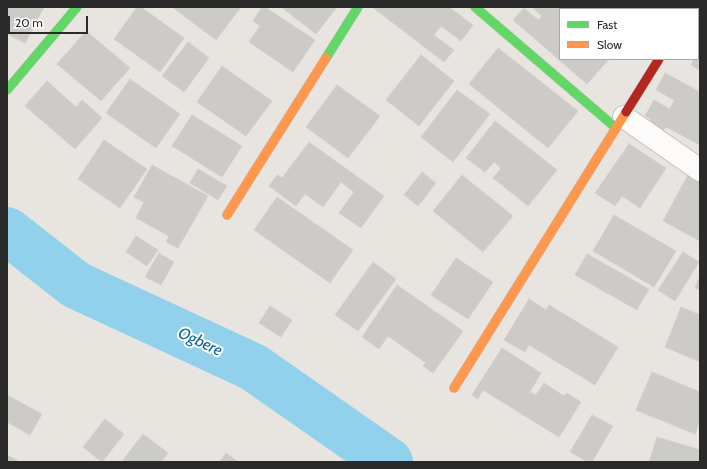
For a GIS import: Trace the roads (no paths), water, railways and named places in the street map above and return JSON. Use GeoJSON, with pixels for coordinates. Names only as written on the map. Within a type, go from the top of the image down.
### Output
{"type":"FeatureCollection","features":[{"type":"Feature","properties":{"kind":"street"},"geometry":{"type":"LineString","coordinates":[[7,90],[77,7]]}},
{"type":"Feature","properties":{"kind":"street"},"geometry":{"type":"LineString","coordinates":[[227,215],[358,7]]}},
{"type":"Feature","properties":{"kind":"street"},"geometry":{"type":"LineString","coordinates":[[476,7],[620,123],[700,170]]}},
{"type":"Feature","properties":{"kind":"street"},"geometry":{"type":"LineString","coordinates":[[454,388],[658,60]]}},
{"type":"Feature","properties":{"kind":"waterway","name":"Ogbere"},"geometry":{"type":"LineString","coordinates":[[7,231],[76,285],[253,367],[389,462]]}}]}
